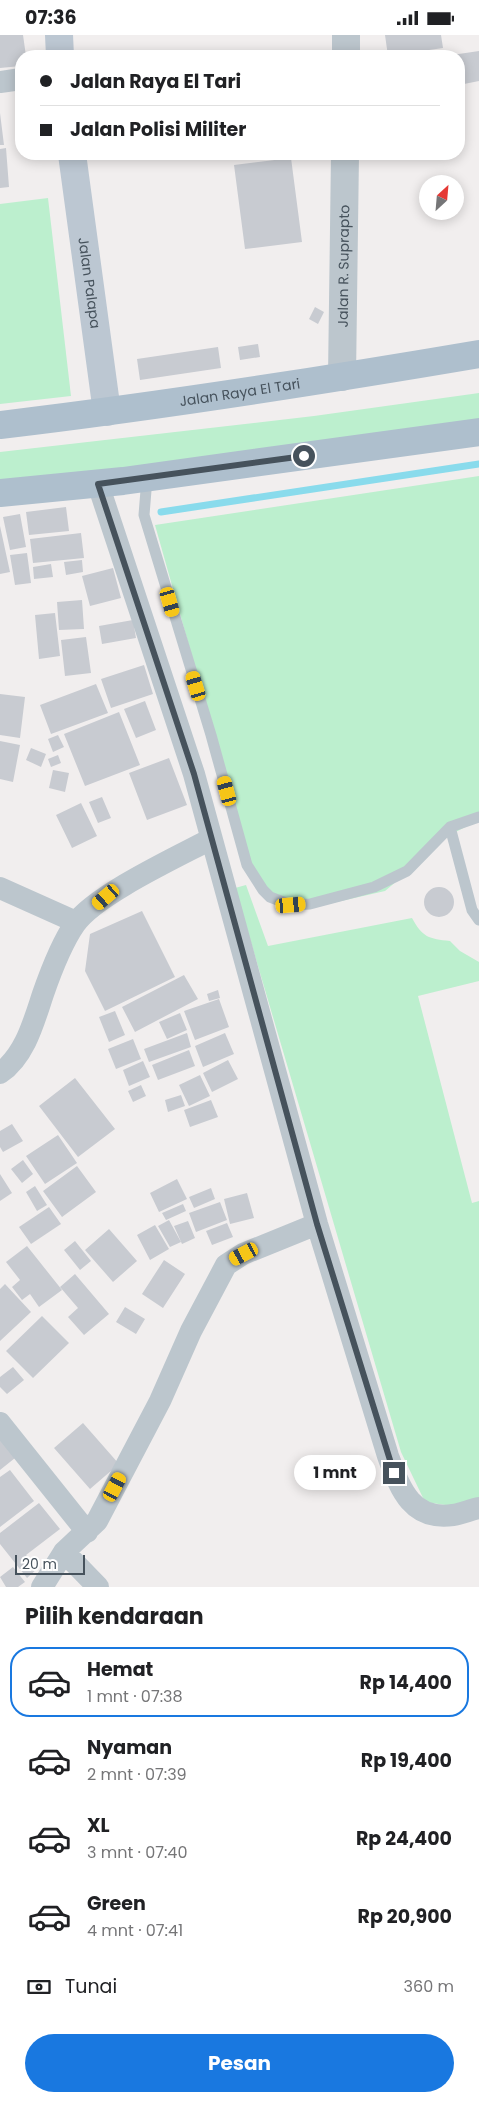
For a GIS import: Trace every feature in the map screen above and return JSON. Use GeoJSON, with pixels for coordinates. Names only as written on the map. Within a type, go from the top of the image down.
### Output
{"type":"FeatureCollection","features":[{"type":"Feature","properties":{"kind":"main road"},"geometry":{"type":"LineString","coordinates":[[59,35],[60,50]]}},
{"type":"Feature","properties":{"kind":"main road","name":"Jalan Palapa"},"geometry":{"type":"LineString","coordinates":[[73,160],[107,412]]}},
{"type":"Feature","properties":{"kind":"main road","name":"Jalan Raya El Tari"},"geometry":{"type":"LineString","coordinates":[[0,425],[107,412],[479,355]]}},
{"type":"Feature","properties":{"kind":"main road"},"geometry":{"type":"LineString","coordinates":[[0,493],[98,484],[479,432]]}},
{"type":"Feature","properties":{"kind":"street"},"geometry":{"type":"LineString","coordinates":[[346,35],[346,50]]}},
{"type":"Feature","properties":{"kind":"street"},"geometry":{"type":"LineString","coordinates":[[0,81],[15,80]]}},
{"type":"Feature","properties":{"kind":"street","name":"Jalan R. Suprapto"},"geometry":{"type":"LineString","coordinates":[[342,377],[345,160]]}},
{"type":"Feature","properties":{"kind":"street"},"geometry":{"type":"LineString","coordinates":[[98,484],[194,774],[210,839],[317,1224],[400,1490],[418,1509],[433,1515],[453,1515],[479,1508]]}},
{"type":"Feature","properties":{"kind":"street"},"geometry":{"type":"LineString","coordinates":[[0,1073],[20,1050],[31,1031],[44,991],[76,922],[106,897],[210,839]]}},
{"type":"Feature","properties":{"kind":"street"},"geometry":{"type":"LineString","coordinates":[[0,888],[76,922]]}},
{"type":"Feature","properties":{"kind":"street"},"geometry":{"type":"LineString","coordinates":[[42,1587],[64,1553],[97,1521],[160,1401],[191,1331],[226,1265],[244,1254],[317,1224]]}},
{"type":"Feature","properties":{"kind":"street"},"geometry":{"type":"LineString","coordinates":[[0,1423],[87,1532]]}},
{"type":"Feature","properties":{"kind":"street"},"geometry":{"type":"LineString","coordinates":[[64,1553],[98,1587]]}},
{"type":"Feature","properties":{"kind":"lane"},"geometry":{"type":"LineString","coordinates":[[148,477],[144,515],[211,735],[247,865],[263,890],[270,897],[291,905],[310,904],[374,887],[407,871],[450,827],[479,817]]}},
{"type":"Feature","properties":{"kind":"lane"},"geometry":{"type":"LineString","coordinates":[[450,827],[472,910],[479,920]]}},
{"type":"Feature","properties":{"kind":"green space"},"geometry":{"type":"Polygon","coordinates":[[[48,198],[71,396],[0,404],[0,204],[48,198]]]}},
{"type":"Feature","properties":{"kind":"green space"},"geometry":{"type":"Polygon","coordinates":[[[479,393],[479,429],[0,487],[0,452],[314,416],[479,393]]]}},
{"type":"Feature","properties":{"kind":"green space"},"geometry":{"type":"Polygon","coordinates":[[[479,476],[479,820],[442,839],[385,891],[306,909],[287,909],[254,877],[155,525],[479,476]]]}},
{"type":"Feature","properties":{"kind":"green space"},"geometry":{"type":"Polygon","coordinates":[[[246,885],[268,946],[412,918],[419,929],[427,936],[450,941],[460,951],[479,962],[479,981],[418,996],[472,1203],[479,1201],[479,1510],[425,1502],[401,1452],[235,888],[246,885]]]}},
{"type":"Feature","properties":{"kind":"building"},"geometry":{"type":"Polygon","coordinates":[[[0,35],[23,35],[25,50],[15,50],[15,67],[0,68],[0,35]]]}},
{"type":"Feature","properties":{"kind":"building"},"geometry":{"type":"Polygon","coordinates":[[[385,35],[441,35],[443,48],[429,50],[387,50],[385,35]]]}},
{"type":"Feature","properties":{"kind":"building"},"geometry":{"type":"Polygon","coordinates":[[[479,51],[479,81],[465,84],[465,53],[479,51]]]}},
{"type":"Feature","properties":{"kind":"building"},"geometry":{"type":"Polygon","coordinates":[[[0,113],[4,145],[0,145],[0,113]]]}},
{"type":"Feature","properties":{"kind":"building"},"geometry":{"type":"Polygon","coordinates":[[[6,148],[9,187],[0,188],[0,149],[6,148]]]}},
{"type":"Feature","properties":{"kind":"building"},"geometry":{"type":"Polygon","coordinates":[[[291,160],[302,242],[245,249],[234,165],[291,160]]]}},
{"type":"Feature","properties":{"kind":"building"},"geometry":{"type":"Polygon","coordinates":[[[315,307],[324,312],[318,324],[309,319],[315,307]]]}},
{"type":"Feature","properties":{"kind":"building"},"geometry":{"type":"Polygon","coordinates":[[[258,344],[260,357],[240,360],[238,347],[258,344]]]}},
{"type":"Feature","properties":{"kind":"building"},"geometry":{"type":"Polygon","coordinates":[[[218,347],[221,368],[140,380],[137,359],[218,347]]]}},
{"type":"Feature","properties":{"kind":"building"},"geometry":{"type":"Polygon","coordinates":[[[66,507],[69,531],[29,535],[26,512],[66,507]]]}},
{"type":"Feature","properties":{"kind":"building"},"geometry":{"type":"Polygon","coordinates":[[[20,514],[26,547],[10,550],[3,517],[20,514]]]}},
{"type":"Feature","properties":{"kind":"building"},"geometry":{"type":"Polygon","coordinates":[[[0,526],[10,572],[0,574],[0,526]]]}},
{"type":"Feature","properties":{"kind":"building"},"geometry":{"type":"Polygon","coordinates":[[[81,533],[84,558],[33,563],[30,539],[81,533]]]}},
{"type":"Feature","properties":{"kind":"building"},"geometry":{"type":"Polygon","coordinates":[[[27,553],[31,583],[15,585],[10,555],[27,553]]]}},
{"type":"Feature","properties":{"kind":"building"},"geometry":{"type":"Polygon","coordinates":[[[82,560],[83,572],[66,575],[64,562],[82,560]]]}},
{"type":"Feature","properties":{"kind":"building"},"geometry":{"type":"Polygon","coordinates":[[[51,564],[53,577],[34,579],[33,567],[51,564]]]}},
{"type":"Feature","properties":{"kind":"building"},"geometry":{"type":"Polygon","coordinates":[[[113,568],[121,598],[90,606],[82,576],[113,568]]]}},
{"type":"Feature","properties":{"kind":"building"},"geometry":{"type":"Polygon","coordinates":[[[82,600],[84,629],[59,630],[57,602],[82,600]]]}},
{"type":"Feature","properties":{"kind":"building"},"geometry":{"type":"Polygon","coordinates":[[[55,613],[60,656],[39,659],[35,615],[55,613]]]}},
{"type":"Feature","properties":{"kind":"building"},"geometry":{"type":"Polygon","coordinates":[[[133,620],[136,638],[102,644],[99,626],[133,620]]]}},
{"type":"Feature","properties":{"kind":"building"},"geometry":{"type":"Polygon","coordinates":[[[86,637],[91,673],[65,676],[61,640],[86,637]]]}},
{"type":"Feature","properties":{"kind":"building"},"geometry":{"type":"Polygon","coordinates":[[[144,665],[153,694],[111,708],[101,679],[144,665]]]}},
{"type":"Feature","properties":{"kind":"building"},"geometry":{"type":"Polygon","coordinates":[[[96,684],[108,713],[51,734],[40,705],[96,684]]]}},
{"type":"Feature","properties":{"kind":"building"},"geometry":{"type":"Polygon","coordinates":[[[0,694],[25,697],[20,738],[0,735],[0,694]]]}},
{"type":"Feature","properties":{"kind":"building"},"geometry":{"type":"Polygon","coordinates":[[[145,701],[156,730],[136,738],[124,709],[145,701]]]}},
{"type":"Feature","properties":{"kind":"building"},"geometry":{"type":"Polygon","coordinates":[[[119,712],[140,765],[85,786],[64,734],[119,712]]]}},
{"type":"Feature","properties":{"kind":"building"},"geometry":{"type":"Polygon","coordinates":[[[58,735],[64,747],[53,752],[48,739],[58,735]]]}},
{"type":"Feature","properties":{"kind":"building"},"geometry":{"type":"Polygon","coordinates":[[[0,741],[20,745],[13,782],[0,779],[0,741]]]}},
{"type":"Feature","properties":{"kind":"building"},"geometry":{"type":"Polygon","coordinates":[[[31,748],[46,754],[41,767],[26,760],[31,748]]]}},
{"type":"Feature","properties":{"kind":"building"},"geometry":{"type":"Polygon","coordinates":[[[58,755],[61,763],[51,767],[48,759],[58,755]]]}},
{"type":"Feature","properties":{"kind":"building"},"geometry":{"type":"Polygon","coordinates":[[[169,758],[187,805],[147,820],[129,773],[169,758]]]}},
{"type":"Feature","properties":{"kind":"building"},"geometry":{"type":"Polygon","coordinates":[[[53,770],[69,773],[65,792],[49,788],[53,770]]]}},
{"type":"Feature","properties":{"kind":"building"},"geometry":{"type":"Polygon","coordinates":[[[102,797],[111,818],[98,823],[89,802],[102,797]]]}},
{"type":"Feature","properties":{"kind":"building"},"geometry":{"type":"Polygon","coordinates":[[[81,803],[97,836],[72,848],[56,815],[81,803]]]}},
{"type":"Feature","properties":{"kind":"building"},"geometry":{"type":"Polygon","coordinates":[[[439,887],[450,891],[454,902],[450,913],[439,917],[428,913],[424,902],[428,891],[439,887]]]}},
{"type":"Feature","properties":{"kind":"building"},"geometry":{"type":"Polygon","coordinates":[[[142,911],[175,977],[105,1011],[85,971],[90,934],[142,911]]]}},
{"type":"Feature","properties":{"kind":"building"},"geometry":{"type":"Polygon","coordinates":[[[184,975],[198,999],[135,1032],[122,1007],[184,975]]]}},
{"type":"Feature","properties":{"kind":"building"},"geometry":{"type":"Polygon","coordinates":[[[218,990],[220,998],[209,1001],[207,994],[218,990]]]}},
{"type":"Feature","properties":{"kind":"building"},"geometry":{"type":"Polygon","coordinates":[[[219,999],[229,1027],[195,1040],[184,1011],[219,999]]]}},
{"type":"Feature","properties":{"kind":"building"},"geometry":{"type":"Polygon","coordinates":[[[115,1011],[125,1035],[109,1042],[99,1017],[115,1011]]]}},
{"type":"Feature","properties":{"kind":"building"},"geometry":{"type":"Polygon","coordinates":[[[180,1013],[187,1030],[167,1039],[159,1022],[180,1013]]]}},
{"type":"Feature","properties":{"kind":"building"},"geometry":{"type":"Polygon","coordinates":[[[187,1033],[191,1047],[149,1062],[144,1049],[187,1033]]]}},
{"type":"Feature","properties":{"kind":"building"},"geometry":{"type":"Polygon","coordinates":[[[225,1033],[234,1054],[203,1067],[195,1046],[225,1033]]]}},
{"type":"Feature","properties":{"kind":"building"},"geometry":{"type":"Polygon","coordinates":[[[133,1039],[141,1059],[116,1069],[108,1049],[133,1039]]]}},
{"type":"Feature","properties":{"kind":"building"},"geometry":{"type":"Polygon","coordinates":[[[189,1050],[195,1066],[158,1080],[152,1065],[189,1050]]]}},
{"type":"Feature","properties":{"kind":"building"},"geometry":{"type":"Polygon","coordinates":[[[228,1060],[238,1079],[212,1092],[203,1073],[228,1060]]]}},
{"type":"Feature","properties":{"kind":"building"},"geometry":{"type":"Polygon","coordinates":[[[143,1061],[150,1077],[129,1086],[123,1070],[143,1061]]]}},
{"type":"Feature","properties":{"kind":"building"},"geometry":{"type":"Polygon","coordinates":[[[200,1075],[210,1096],[189,1106],[179,1085],[200,1075]]]}},
{"type":"Feature","properties":{"kind":"building"},"geometry":{"type":"Polygon","coordinates":[[[75,1078],[115,1129],[78,1157],[39,1106],[75,1078]]]}},
{"type":"Feature","properties":{"kind":"building"},"geometry":{"type":"Polygon","coordinates":[[[141,1085],[146,1096],[133,1102],[128,1091],[141,1085]]]}},
{"type":"Feature","properties":{"kind":"building"},"geometry":{"type":"Polygon","coordinates":[[[181,1095],[185,1106],[168,1112],[165,1100],[181,1095]]]}},
{"type":"Feature","properties":{"kind":"building"},"geometry":{"type":"Polygon","coordinates":[[[211,1100],[218,1117],[190,1127],[184,1110],[211,1100]]]}},
{"type":"Feature","properties":{"kind":"building"},"geometry":{"type":"Polygon","coordinates":[[[12,1124],[23,1141],[3,1152],[0,1147],[0,1131],[12,1124]]]}},
{"type":"Feature","properties":{"kind":"building"},"geometry":{"type":"Polygon","coordinates":[[[58,1135],[77,1163],[45,1184],[26,1156],[58,1135]]]}},
{"type":"Feature","properties":{"kind":"building"},"geometry":{"type":"Polygon","coordinates":[[[23,1160],[33,1174],[22,1183],[11,1169],[23,1160]]]}},
{"type":"Feature","properties":{"kind":"building"},"geometry":{"type":"Polygon","coordinates":[[[77,1166],[96,1192],[62,1217],[43,1191],[77,1166]]]}},
{"type":"Feature","properties":{"kind":"building"},"geometry":{"type":"Polygon","coordinates":[[[0,1174],[12,1193],[0,1201],[0,1174]]]}},
{"type":"Feature","properties":{"kind":"building"},"geometry":{"type":"Polygon","coordinates":[[[177,1179],[187,1199],[159,1212],[150,1193],[177,1179]]]}},
{"type":"Feature","properties":{"kind":"building"},"geometry":{"type":"Polygon","coordinates":[[[35,1186],[47,1205],[37,1211],[26,1192],[35,1186]]]}},
{"type":"Feature","properties":{"kind":"building"},"geometry":{"type":"Polygon","coordinates":[[[211,1188],[215,1199],[194,1208],[189,1197],[211,1188]]]}},
{"type":"Feature","properties":{"kind":"building"},"geometry":{"type":"Polygon","coordinates":[[[247,1193],[254,1218],[230,1224],[224,1199],[247,1193]]]}},
{"type":"Feature","properties":{"kind":"building"},"geometry":{"type":"Polygon","coordinates":[[[220,1202],[227,1220],[196,1232],[189,1213],[220,1202]]]}},
{"type":"Feature","properties":{"kind":"building"},"geometry":{"type":"Polygon","coordinates":[[[183,1204],[186,1211],[166,1220],[162,1213],[183,1204]]]}},
{"type":"Feature","properties":{"kind":"building"},"geometry":{"type":"Polygon","coordinates":[[[49,1207],[61,1224],[31,1244],[19,1227],[49,1207]]]}},
{"type":"Feature","properties":{"kind":"building"},"geometry":{"type":"Polygon","coordinates":[[[169,1220],[181,1242],[170,1247],[158,1226],[169,1220]]]}},
{"type":"Feature","properties":{"kind":"building"},"geometry":{"type":"Polygon","coordinates":[[[188,1221],[195,1238],[182,1244],[174,1226],[188,1221]]]}},
{"type":"Feature","properties":{"kind":"building"},"geometry":{"type":"Polygon","coordinates":[[[227,1223],[233,1237],[212,1245],[206,1231],[227,1223]]]}},
{"type":"Feature","properties":{"kind":"building"},"geometry":{"type":"Polygon","coordinates":[[[155,1225],[169,1249],[150,1260],[137,1235],[155,1225]]]}},
{"type":"Feature","properties":{"kind":"building"},"geometry":{"type":"Polygon","coordinates":[[[109,1229],[137,1261],[113,1282],[85,1250],[109,1229]]]}},
{"type":"Feature","properties":{"kind":"building"},"geometry":{"type":"Polygon","coordinates":[[[75,1241],[91,1261],[80,1270],[64,1250],[75,1241]]]}},
{"type":"Feature","properties":{"kind":"building"},"geometry":{"type":"Polygon","coordinates":[[[27,1246],[62,1290],[39,1307],[30,1294],[22,1300],[12,1287],[20,1280],[6,1262],[27,1246]]]}},
{"type":"Feature","properties":{"kind":"building"},"geometry":{"type":"Polygon","coordinates":[[[164,1260],[185,1274],[163,1308],[142,1294],[164,1260]]]}},
{"type":"Feature","properties":{"kind":"building"},"geometry":{"type":"Polygon","coordinates":[[[75,1274],[109,1314],[84,1335],[68,1317],[78,1308],[60,1287],[75,1274]]]}},
{"type":"Feature","properties":{"kind":"building"},"geometry":{"type":"Polygon","coordinates":[[[5,1284],[31,1312],[0,1341],[0,1289],[5,1284]]]}},
{"type":"Feature","properties":{"kind":"building"},"geometry":{"type":"Polygon","coordinates":[[[125,1307],[145,1319],[136,1334],[116,1322],[125,1307]]]}},
{"type":"Feature","properties":{"kind":"building"},"geometry":{"type":"Polygon","coordinates":[[[42,1316],[69,1343],[33,1378],[6,1351],[42,1316]]]}},
{"type":"Feature","properties":{"kind":"building"},"geometry":{"type":"Polygon","coordinates":[[[13,1367],[24,1380],[7,1394],[0,1387],[0,1377],[13,1367]]]}},
{"type":"Feature","properties":{"kind":"building"},"geometry":{"type":"Polygon","coordinates":[[[83,1423],[119,1464],[90,1489],[54,1448],[83,1423]]]}},
{"type":"Feature","properties":{"kind":"building"},"geometry":{"type":"Polygon","coordinates":[[[0,1438],[15,1458],[0,1470],[0,1438]]]}},
{"type":"Feature","properties":{"kind":"building"},"geometry":{"type":"Polygon","coordinates":[[[10,1470],[34,1501],[0,1527],[0,1477],[10,1470]]]}},
{"type":"Feature","properties":{"kind":"building"},"geometry":{"type":"Polygon","coordinates":[[[39,1503],[60,1529],[26,1555],[37,1569],[27,1578],[0,1544],[0,1533],[39,1503]]]}},
{"type":"Feature","properties":{"kind":"building"},"geometry":{"type":"Polygon","coordinates":[[[13,1567],[25,1582],[18,1587],[6,1587],[0,1577],[13,1567]]]}},
{"type":"Feature","properties":{"kind":"waterway"},"geometry":{"type":"LineString","coordinates":[[161,512],[479,464]]}},
{"type":"Feature","properties":{"kind":"route"},"geometry":{"type":"LineString","coordinates":[[304,456],[98,484],[194,774],[210,839],[317,1224],[394,1473]]}}]}
